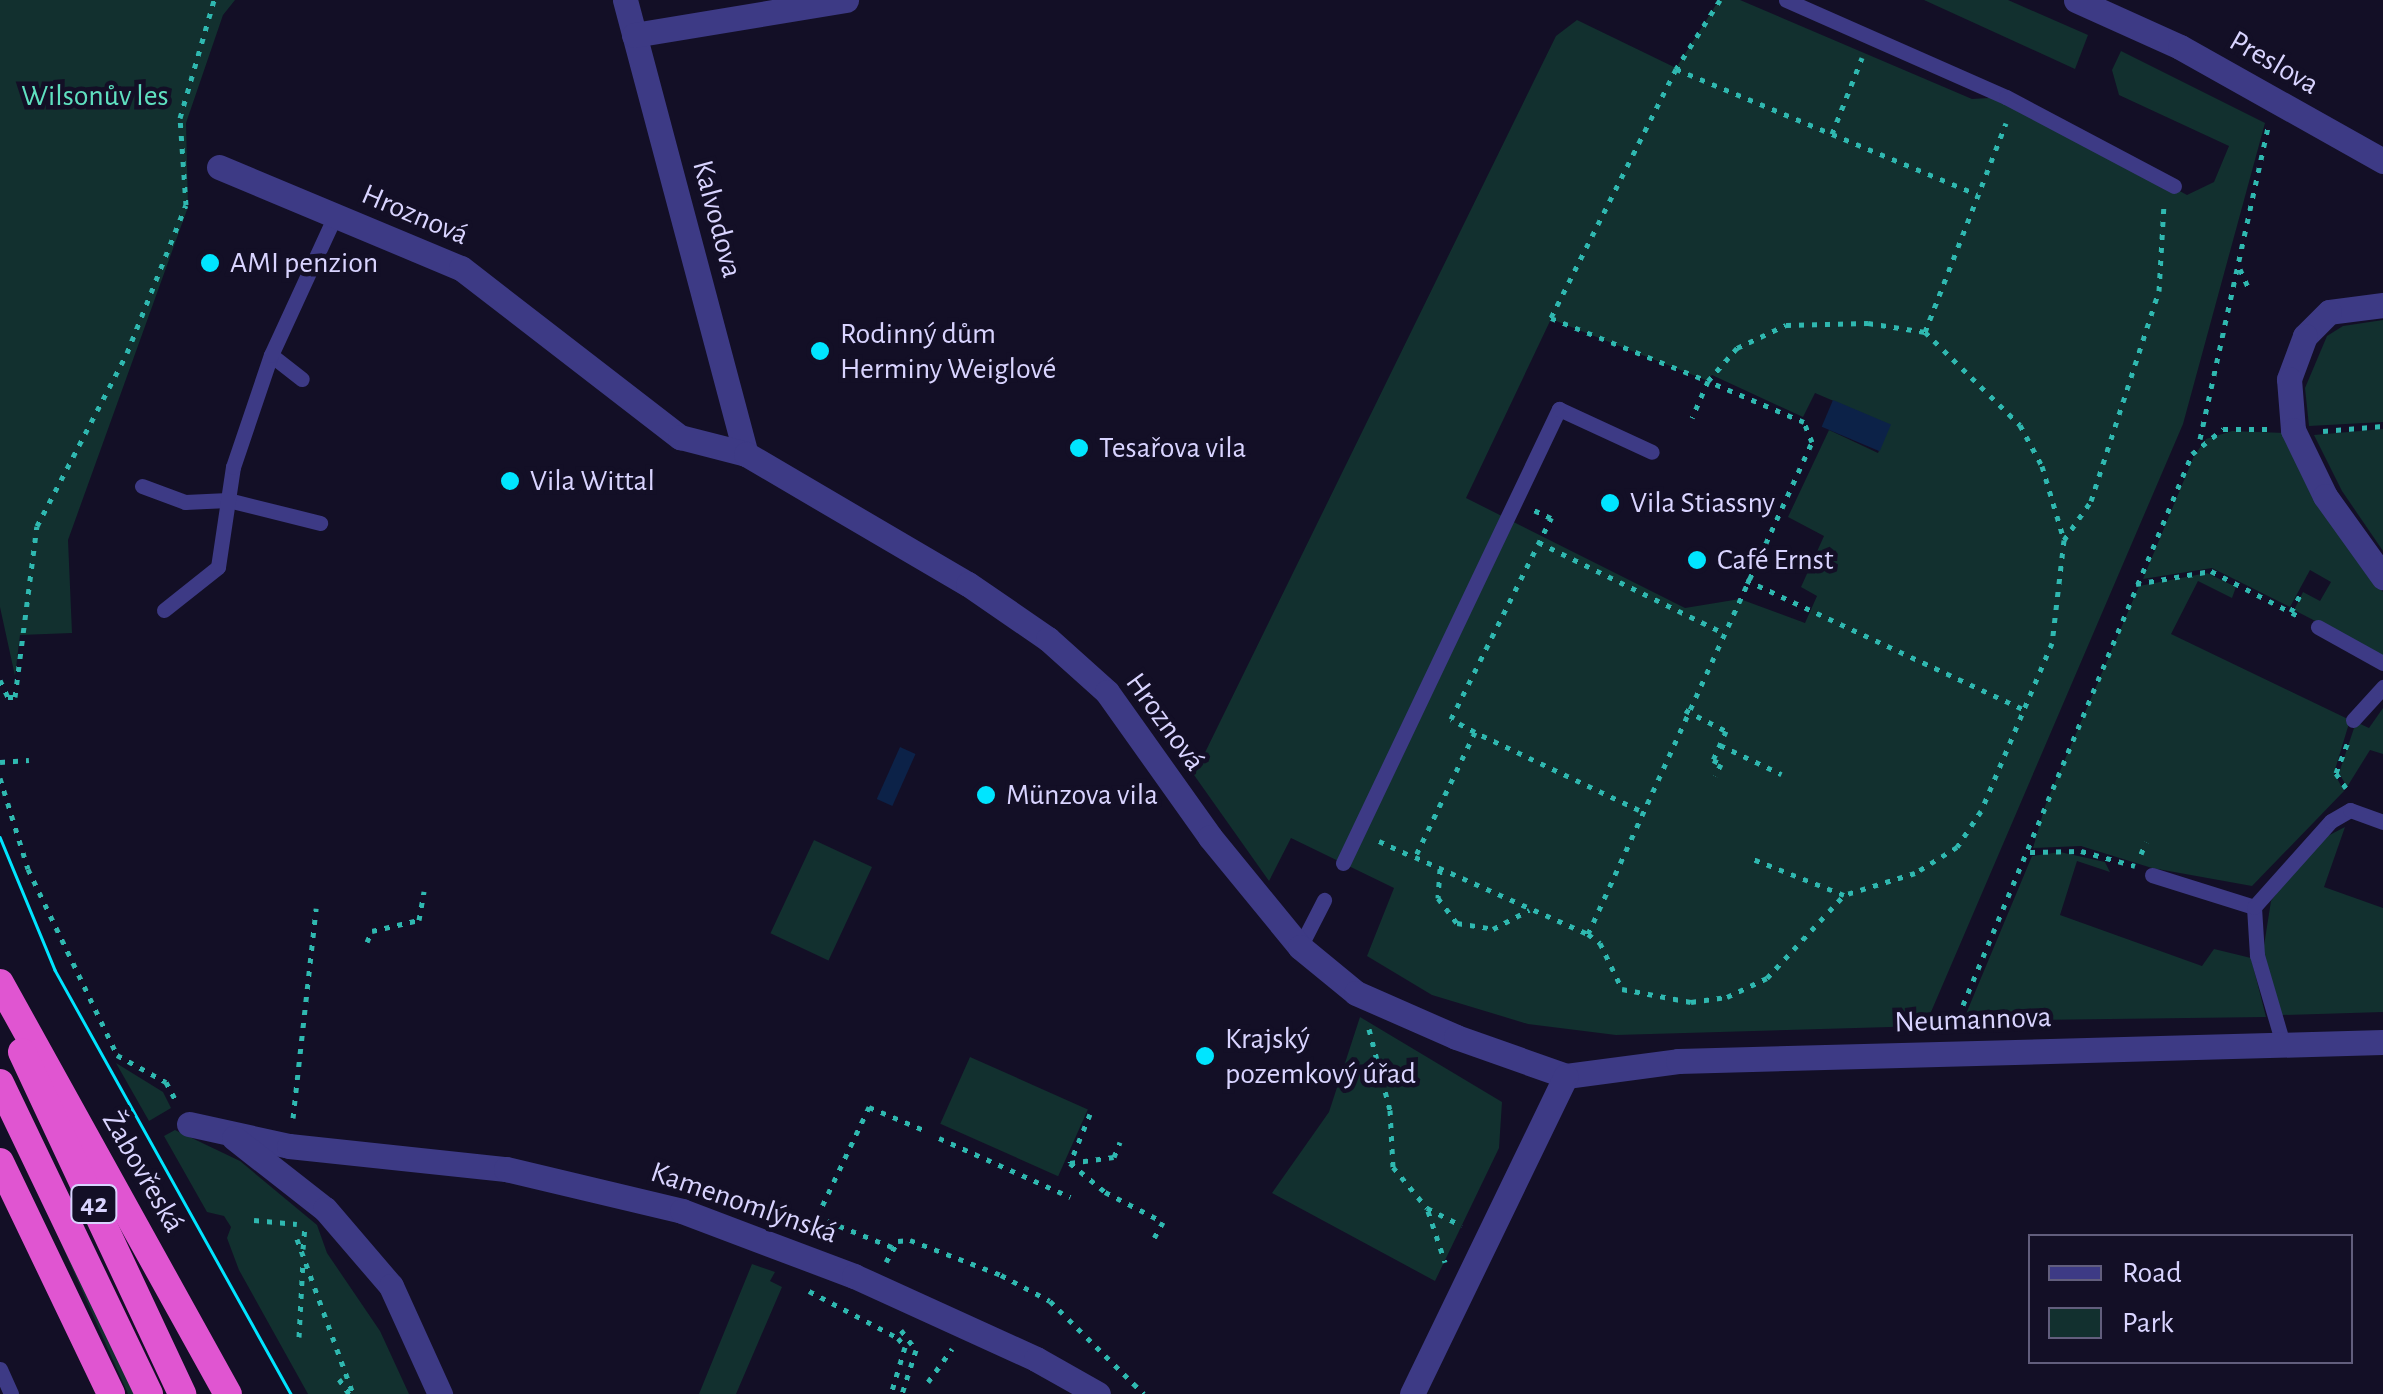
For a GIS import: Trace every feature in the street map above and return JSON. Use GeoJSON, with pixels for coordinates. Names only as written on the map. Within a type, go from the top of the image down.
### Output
{"type":"FeatureCollection","features":[{"type":"Feature","properties":{"kind":"highway","name":"Žabovřeská"},"geometry":{"type":"LineString","coordinates":[[0,983],[228,1394]]}},
{"type":"Feature","properties":{"kind":"highway","name":"42"},"geometry":{"type":"LineString","coordinates":[[14,1012],[26,1070],[182,1394]]}},
{"type":"Feature","properties":{"kind":"highway","name":"42"},"geometry":{"type":"LineString","coordinates":[[0,1082],[149,1394]]}},
{"type":"Feature","properties":{"kind":"highway","name":"42"},"geometry":{"type":"LineString","coordinates":[[0,1162],[111,1394]]}},
{"type":"Feature","properties":{"kind":"street","name":"Kalvodova"},"geometry":{"type":"LineString","coordinates":[[626,0],[746,454]]}},
{"type":"Feature","properties":{"kind":"street"},"geometry":{"type":"LineString","coordinates":[[634,35],[846,0]]}},
{"type":"Feature","properties":{"kind":"street","name":"Preslova"},"geometry":{"type":"LineString","coordinates":[[2076,0],[2180,47],[2383,160]]}},
{"type":"Feature","properties":{"kind":"street","name":"Hroznová"},"geometry":{"type":"LineString","coordinates":[[219,168],[462,268],[680,436],[746,454],[968,584],[1048,639],[1107,692],[1210,837],[1300,948],[1356,993],[1566,1076]]}},
{"type":"Feature","properties":{"kind":"street"},"geometry":{"type":"LineString","coordinates":[[2383,305],[2329,312],[2305,336],[2289,379],[2293,430],[2325,496],[2383,578]]}},
{"type":"Feature","properties":{"kind":"street","name":"Neumannova"},"geometry":{"type":"LineString","coordinates":[[1566,1076],[1678,1061],[2383,1042]]}},
{"type":"Feature","properties":{"kind":"street"},"geometry":{"type":"LineString","coordinates":[[1412,1394],[1566,1076]]}},
{"type":"Feature","properties":{"kind":"street"},"geometry":{"type":"LineString","coordinates":[[189,1124],[226,1132],[391,1286],[440,1394]]}},
{"type":"Feature","properties":{"kind":"street","name":"Kamenomlýnská"},"geometry":{"type":"LineString","coordinates":[[226,1132],[290,1146],[506,1169],[682,1210],[854,1276],[1036,1358],[1098,1394]]}},
{"type":"Feature","properties":{"kind":"lane"},"geometry":{"type":"LineString","coordinates":[[1786,0],[2014,102],[2174,186]]}},
{"type":"Feature","properties":{"kind":"lane","name":"Hroznová"},"geometry":{"type":"LineString","coordinates":[[164,610],[218,567],[228,500],[272,355],[334,216]]}},
{"type":"Feature","properties":{"kind":"lane"},"geometry":{"type":"LineString","coordinates":[[272,355],[302,379]]}},
{"type":"Feature","properties":{"kind":"lane"},"geometry":{"type":"LineString","coordinates":[[1343,863],[1559,409],[1652,452]]}},
{"type":"Feature","properties":{"kind":"lane"},"geometry":{"type":"LineString","coordinates":[[142,486],[185,502],[228,500],[320,523]]}},
{"type":"Feature","properties":{"kind":"lane"},"geometry":{"type":"LineString","coordinates":[[2318,627],[2383,662]]}},
{"type":"Feature","properties":{"kind":"lane"},"geometry":{"type":"LineString","coordinates":[[2353,720],[2383,687]]}},
{"type":"Feature","properties":{"kind":"lane"},"geometry":{"type":"LineString","coordinates":[[2284,1044],[2257,955],[2254,908],[2331,821],[2350,810],[2383,822]]}},
{"type":"Feature","properties":{"kind":"lane"},"geometry":{"type":"LineString","coordinates":[[2152,876],[2254,908]]}},
{"type":"Feature","properties":{"kind":"lane"},"geometry":{"type":"LineString","coordinates":[[1300,948],[1324,900]]}},
{"type":"Feature","properties":{"kind":"lane"},"geometry":{"type":"LineString","coordinates":[[0,1369],[11,1394]]}},
{"type":"Feature","properties":{"kind":"path"},"geometry":{"type":"LineString","coordinates":[[0,680],[8,697],[16,696],[37,526],[127,353],[186,205],[180,118],[214,0]]}},
{"type":"Feature","properties":{"kind":"path"},"geometry":{"type":"LineString","coordinates":[[1588,934],[1639,810],[1812,442],[1804,422],[1551,318],[1676,68],[1720,0]]}},
{"type":"Feature","properties":{"kind":"path"},"geometry":{"type":"LineString","coordinates":[[1832,134],[1870,37]]}},
{"type":"Feature","properties":{"kind":"path"},"geometry":{"type":"LineString","coordinates":[[1676,68],[1977,194]]}},
{"type":"Feature","properties":{"kind":"path"},"geometry":{"type":"LineString","coordinates":[[1925,332],[2014,102]]}},
{"type":"Feature","properties":{"kind":"path"},"geometry":{"type":"LineString","coordinates":[[1952,1032],[2030,852],[2042,804],[2200,442],[2270,121]]}},
{"type":"Feature","properties":{"kind":"path"},"geometry":{"type":"LineString","coordinates":[[2064,540],[2092,501],[2159,290],[2163,204],[2174,186]]}},
{"type":"Feature","properties":{"kind":"path"},"geometry":{"type":"LineString","coordinates":[[2239,266],[2248,287]]}},
{"type":"Feature","properties":{"kind":"path"},"geometry":{"type":"LineString","coordinates":[[1374,839],[1588,934],[1600,944],[1622,989],[1709,999],[1767,978],[1844,895],[1915,873],[1956,847],[1981,811],[2052,643],[2064,540],[2042,466],[2020,425],[1925,332],[1868,322],[1786,325],[1737,348],[1708,381],[1692,418]]}},
{"type":"Feature","properties":{"kind":"path"},"geometry":{"type":"LineString","coordinates":[[2200,442],[2223,429],[2348,432],[2383,426]]}},
{"type":"Feature","properties":{"kind":"path"},"geometry":{"type":"LineString","coordinates":[[1516,501],[1551,518],[1451,719],[1639,810]]}},
{"type":"Feature","properties":{"kind":"path"},"geometry":{"type":"LineString","coordinates":[[1538,542],[1722,632]]}},
{"type":"Feature","properties":{"kind":"path"},"geometry":{"type":"LineString","coordinates":[[2136,584],[2211,571],[2318,627]]}},
{"type":"Feature","properties":{"kind":"path"},"geometry":{"type":"LineString","coordinates":[[1746,580],[2023,709]]}},
{"type":"Feature","properties":{"kind":"path"},"geometry":{"type":"LineString","coordinates":[[2291,612],[2302,591]]}},
{"type":"Feature","properties":{"kind":"path"},"geometry":{"type":"LineString","coordinates":[[1686,710],[1726,730],[1713,760],[1721,764],[1716,776]]}},
{"type":"Feature","properties":{"kind":"path"},"geometry":{"type":"LineString","coordinates":[[2347,790],[2336,772],[2353,720]]}},
{"type":"Feature","properties":{"kind":"path"},"geometry":{"type":"LineString","coordinates":[[1415,857],[1475,732]]}},
{"type":"Feature","properties":{"kind":"path"},"geometry":{"type":"LineString","coordinates":[[1720,745],[1782,774]]}},
{"type":"Feature","properties":{"kind":"path"},"geometry":{"type":"LineString","coordinates":[[0,762],[29,760]]}},
{"type":"Feature","properties":{"kind":"path"},"geometry":{"type":"LineString","coordinates":[[0,778],[28,870],[117,1056],[166,1082],[189,1124]]}},
{"type":"Feature","properties":{"kind":"path"},"geometry":{"type":"LineString","coordinates":[[2030,852],[2081,851],[2152,876]]}},
{"type":"Feature","properties":{"kind":"path"},"geometry":{"type":"LineString","coordinates":[[1748,857],[1844,895]]}},
{"type":"Feature","properties":{"kind":"path"},"geometry":{"type":"LineString","coordinates":[[1440,869],[1438,898],[1457,922],[1493,929],[1530,910]]}},
{"type":"Feature","properties":{"kind":"path"},"geometry":{"type":"LineString","coordinates":[[367,942],[372,931],[419,920],[424,891]]}},
{"type":"Feature","properties":{"kind":"path"},"geometry":{"type":"LineString","coordinates":[[290,1146],[316,908]]}},
{"type":"Feature","properties":{"kind":"path"},"geometry":{"type":"LineString","coordinates":[[1356,993],[1386,1091],[1393,1167],[1427,1208],[1448,1272]]}},
{"type":"Feature","properties":{"kind":"path"},"geometry":{"type":"LineString","coordinates":[[892,1247],[817,1217],[869,1107],[926,1131]]}},
{"type":"Feature","properties":{"kind":"path"},"geometry":{"type":"LineString","coordinates":[[1070,1163],[1090,1114]]}},
{"type":"Feature","properties":{"kind":"path"},"geometry":{"type":"LineString","coordinates":[[939,1138],[1070,1197]]}},
{"type":"Feature","properties":{"kind":"path"},"geometry":{"type":"LineString","coordinates":[[1070,1163],[1114,1157],[1120,1142]]}},
{"type":"Feature","properties":{"kind":"path"},"geometry":{"type":"LineString","coordinates":[[1070,1163],[1105,1192],[1163,1222],[1154,1238]]}},
{"type":"Feature","properties":{"kind":"path"},"geometry":{"type":"LineString","coordinates":[[1427,1208],[1469,1230]]}},
{"type":"Feature","properties":{"kind":"path"},"geometry":{"type":"LineString","coordinates":[[254,1220],[315,1217],[303,1256],[300,1337]]}},
{"type":"Feature","properties":{"kind":"path"},"geometry":{"type":"LineString","coordinates":[[297,1239],[351,1394]]}},
{"type":"Feature","properties":{"kind":"path"},"geometry":{"type":"LineString","coordinates":[[884,1269],[898,1241],[926,1244],[1050,1301],[1144,1394]]}},
{"type":"Feature","properties":{"kind":"path"},"geometry":{"type":"LineString","coordinates":[[793,1282],[864,1320],[904,1347],[890,1394]]}},
{"type":"Feature","properties":{"kind":"path"},"geometry":{"type":"LineString","coordinates":[[864,1320],[872,1314],[911,1336],[916,1350],[902,1394]]}},
{"type":"Feature","properties":{"kind":"path"},"geometry":{"type":"LineString","coordinates":[[928,1382],[955,1348]]}},
{"type":"Feature","properties":{"kind":"path"},"geometry":{"type":"LineString","coordinates":[[338,1379],[351,1394]]}},
{"type":"Feature","properties":{"kind":"green space","name":"Wilsonův les"},"geometry":{"type":"Polygon","coordinates":[[[0,0],[235,0],[223,15],[186,123],[188,207],[68,540],[72,633],[20,635],[15,676],[0,607],[0,0]]]}},
{"type":"Feature","properties":{"kind":"green space"},"geometry":{"type":"Polygon","coordinates":[[[1719,0],[1740,0],[1972,99],[2006,97],[2187,195],[2214,182],[2229,146],[2119,95],[2112,70],[2121,51],[2265,123],[2183,424],[1925,1026],[1616,1035],[1528,1024],[1432,995],[1367,956],[1394,888],[1291,838],[1269,881],[1194,775],[1556,36],[1577,20],[1676,68],[1719,0]],[[1551,319],[1466,498],[1685,608],[1740,599],[1805,623],[1817,596],[1801,587],[1824,536],[1788,517],[1829,430],[1878,453],[1890,425],[1815,393],[1803,417],[1712,375],[1708,381],[1551,319]]]}},
{"type":"Feature","properties":{"kind":"green space"},"geometry":{"type":"Polygon","coordinates":[[[1924,0],[2008,0],[2088,35],[2075,69],[1924,0]]]}},
{"type":"Feature","properties":{"kind":"green space"},"geometry":{"type":"Polygon","coordinates":[[[2383,320],[2383,422],[2309,426],[2305,388],[2327,336],[2343,326],[2383,320]]]}},
{"type":"Feature","properties":{"kind":"green space"},"geometry":{"type":"Polygon","coordinates":[[[2383,429],[2383,551],[2342,491],[2314,435],[2383,429]]]}},
{"type":"Feature","properties":{"kind":"green space"},"geometry":{"type":"Polygon","coordinates":[[[2232,431],[2285,433],[2320,503],[2383,592],[2383,656],[2294,610],[2303,592],[2320,601],[2331,582],[2310,570],[2290,607],[2212,568],[2143,579],[2194,456],[2206,439],[2232,431]]]}},
{"type":"Feature","properties":{"kind":"green space"},"geometry":{"type":"Polygon","coordinates":[[[2207,573],[2236,587],[2232,598],[2198,581],[2171,634],[2350,720],[2334,773],[2344,791],[2252,886],[2152,868],[2081,846],[2033,848],[2045,806],[2139,586],[2207,573]]]}},
{"type":"Feature","properties":{"kind":"green space"},"geometry":{"type":"Polygon","coordinates":[[[2383,708],[2383,754],[2370,750],[2347,787],[2339,773],[2356,722],[2369,728],[2383,708]]]}},
{"type":"Feature","properties":{"kind":"green space"},"geometry":{"type":"Polygon","coordinates":[[[2345,827],[2324,887],[2383,908],[2383,1012],[2282,1015],[2263,952],[2271,901],[2314,843],[2345,827]]]}},
{"type":"Feature","properties":{"kind":"green space"},"geometry":{"type":"Polygon","coordinates":[[[814,840],[872,867],[828,960],[770,933],[814,840]]]}},
{"type":"Feature","properties":{"kind":"green space"},"geometry":{"type":"Polygon","coordinates":[[[2060,852],[2105,862],[2110,872],[2077,861],[2060,915],[2202,966],[2214,949],[2251,958],[2266,1017],[1963,1021],[2032,856],[2060,852]]]}},
{"type":"Feature","properties":{"kind":"green space"},"geometry":{"type":"Polygon","coordinates":[[[1360,1017],[1502,1102],[1499,1148],[1435,1281],[1272,1193],[1329,1112],[1360,1017]]]}},
{"type":"Feature","properties":{"kind":"green space"},"geometry":{"type":"Polygon","coordinates":[[[970,1057],[1088,1109],[1058,1176],[940,1124],[970,1057]]]}},
{"type":"Feature","properties":{"kind":"green space"},"geometry":{"type":"Polygon","coordinates":[[[116,1063],[163,1092],[171,1108],[149,1121],[116,1063]]]}},
{"type":"Feature","properties":{"kind":"green space"},"geometry":{"type":"Polygon","coordinates":[[[175,1130],[240,1161],[317,1225],[327,1253],[380,1331],[409,1394],[308,1394],[239,1270],[227,1238],[231,1227],[224,1216],[207,1212],[164,1136],[175,1130]]]}},
{"type":"Feature","properties":{"kind":"green space"},"geometry":{"type":"Polygon","coordinates":[[[37,1189],[137,1394],[128,1394],[37,1189]]]}},
{"type":"Feature","properties":{"kind":"green space"},"geometry":{"type":"Polygon","coordinates":[[[752,1264],[775,1272],[770,1281],[782,1287],[736,1394],[699,1394],[752,1264]]]}},
{"type":"Feature","properties":{"kind":"water"},"geometry":{"type":"Polygon","coordinates":[[[1833,400],[1891,425],[1880,451],[1822,427],[1833,400]]]}},
{"type":"Feature","properties":{"kind":"water"},"geometry":{"type":"Polygon","coordinates":[[[900,747],[916,754],[892,806],[877,799],[900,747]]]}},
{"type":"Feature","properties":{"kind":"tram line"},"geometry":{"type":"LineString","coordinates":[[0,837],[55,970],[291,1394]]}},
{"type":"Feature","properties":{"kind":"place","name":"AMI penzion"},"geometry":{"type":"Point","coordinates":[210,263]}},
{"type":"Feature","properties":{"kind":"place","name":"Rodinný dům Herminy Weiglové"},"geometry":{"type":"Point","coordinates":[820,351]}},
{"type":"Feature","properties":{"kind":"place","name":"Tesařova vila"},"geometry":{"type":"Point","coordinates":[1079,448]}},
{"type":"Feature","properties":{"kind":"place","name":"Vila Wittal"},"geometry":{"type":"Point","coordinates":[510,481]}},
{"type":"Feature","properties":{"kind":"place","name":"Vila Stiassny"},"geometry":{"type":"Point","coordinates":[1610,503]}},
{"type":"Feature","properties":{"kind":"place","name":"Café Ernst"},"geometry":{"type":"Point","coordinates":[1697,560]}},
{"type":"Feature","properties":{"kind":"place","name":"Münzova vila"},"geometry":{"type":"Point","coordinates":[986,795]}},
{"type":"Feature","properties":{"kind":"place","name":"Krajský pozemkový úřad"},"geometry":{"type":"Point","coordinates":[1205,1056]}}]}
